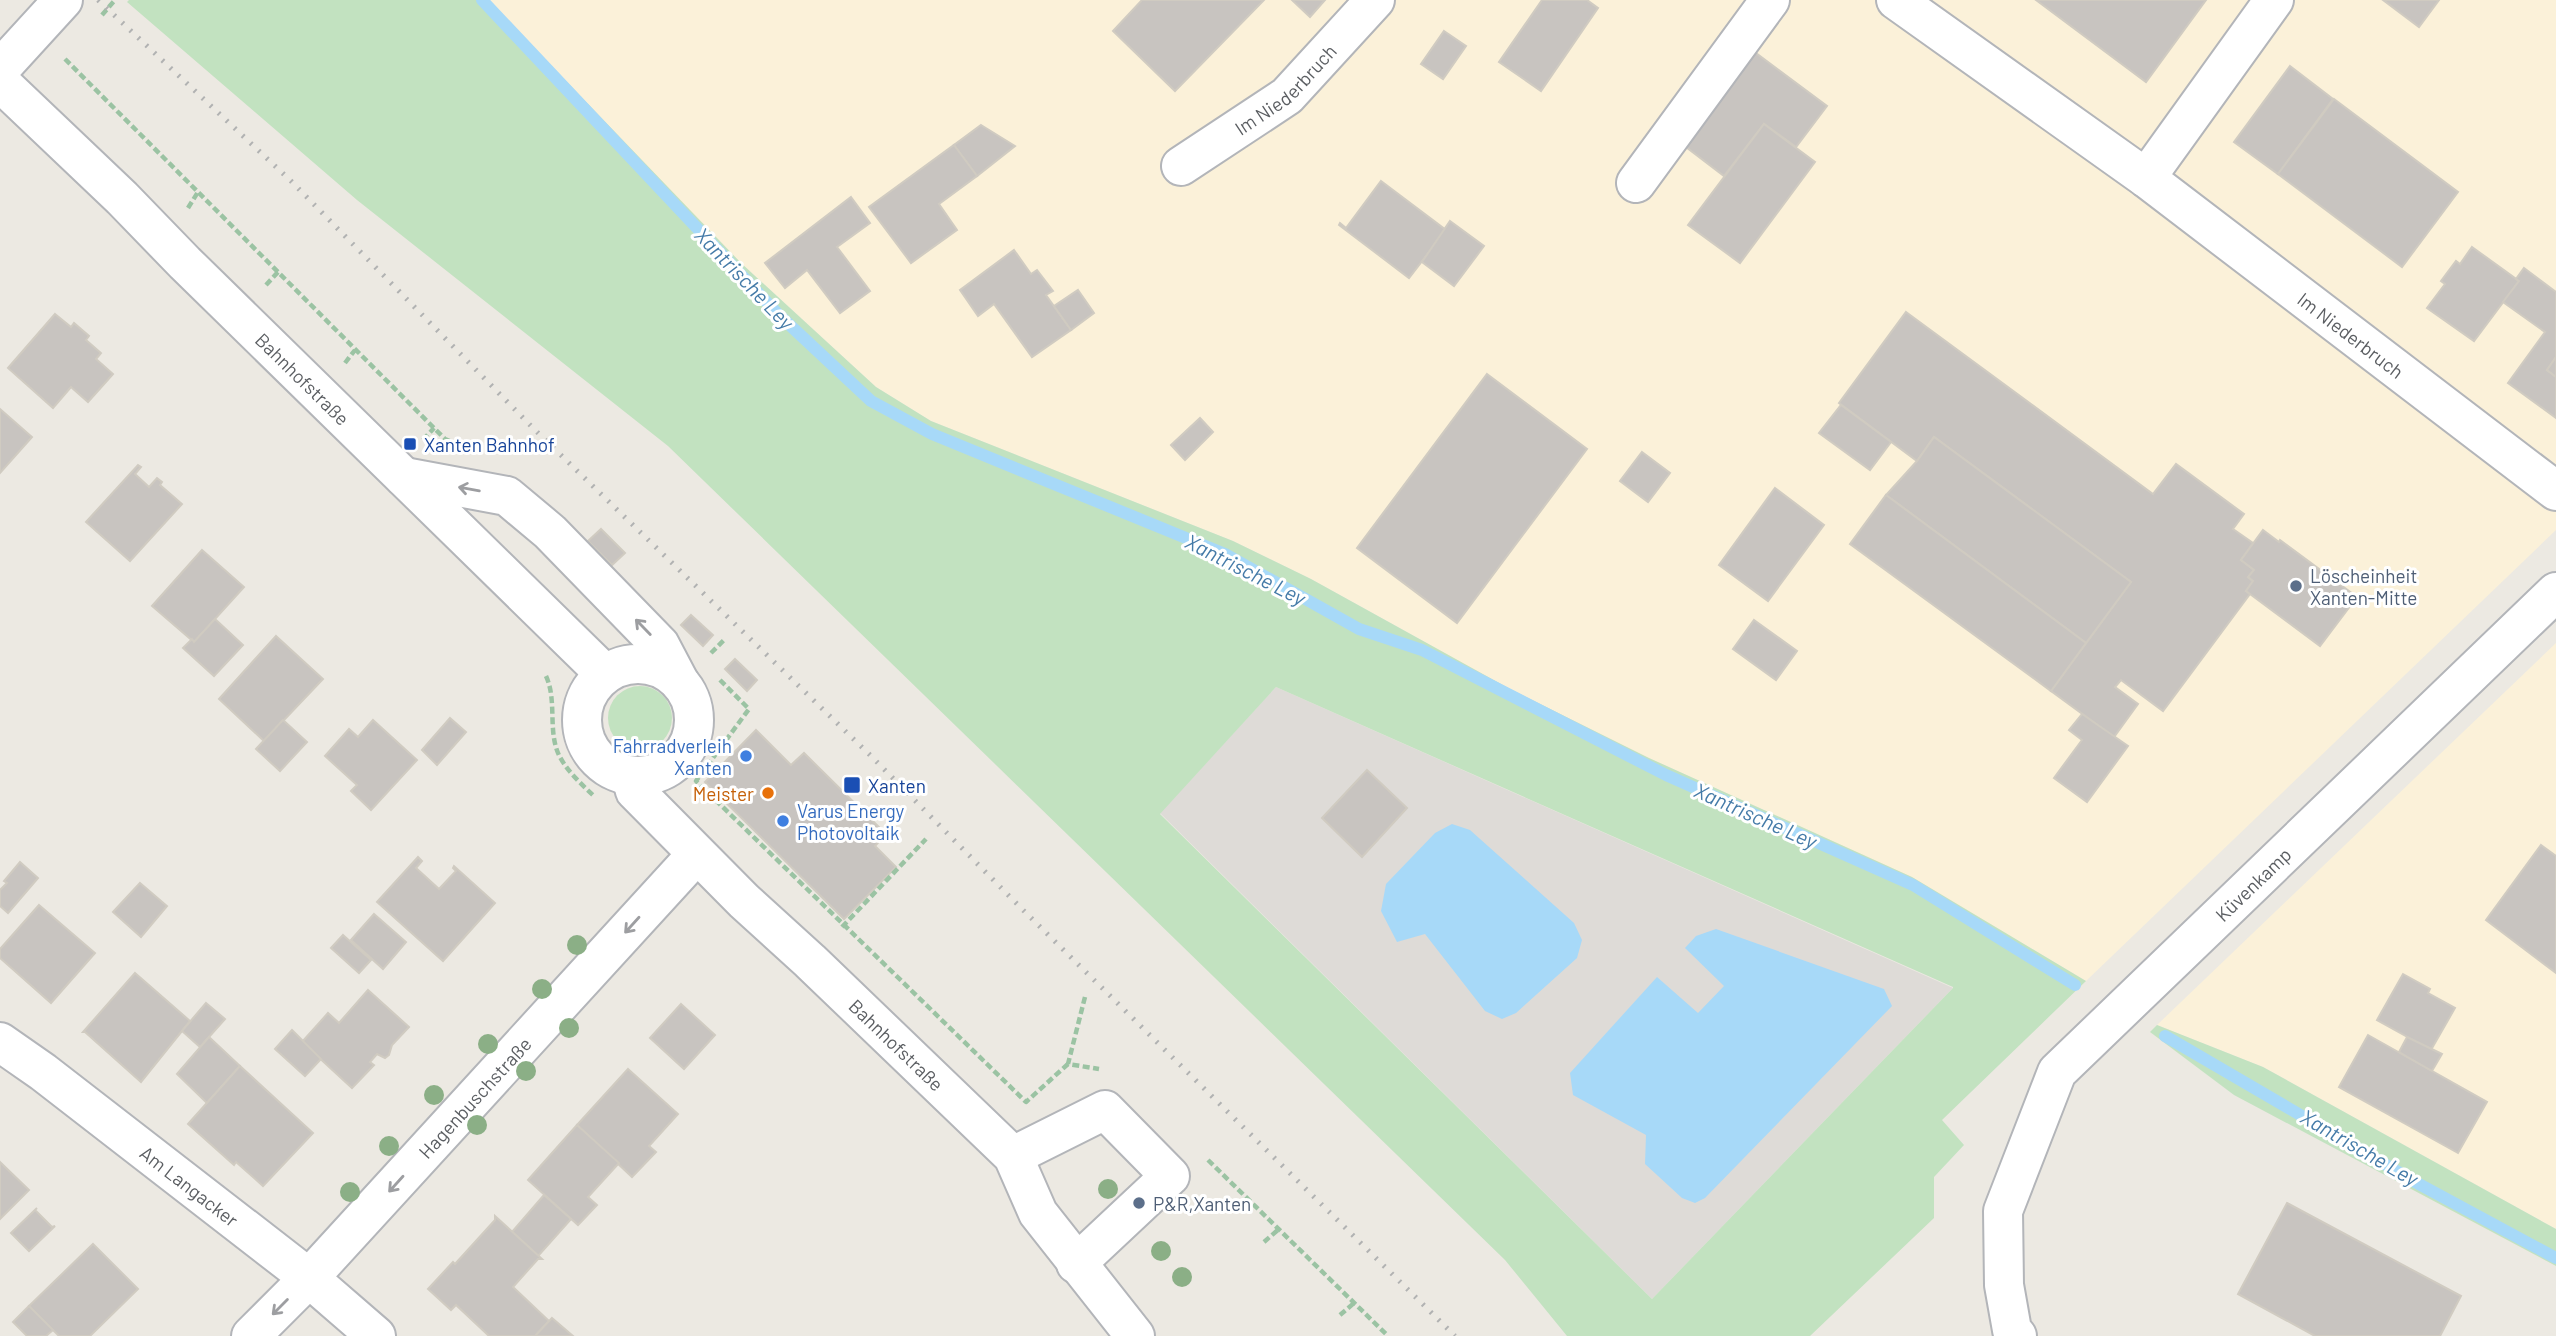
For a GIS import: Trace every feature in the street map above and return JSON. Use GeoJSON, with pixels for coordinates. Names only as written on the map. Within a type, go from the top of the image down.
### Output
{"type":"FeatureCollection","features":[{"type":"Feature","properties":{"kind":"street"},"geometry":{"type":"LineString","coordinates":[[0,69],[63,0]]}},
{"type":"Feature","properties":{"kind":"street","name":"Im Niederbruch"},"geometry":{"type":"LineString","coordinates":[[1181,166],[1287,96],[1375,0]]}},
{"type":"Feature","properties":{"kind":"street"},"geometry":{"type":"LineString","coordinates":[[1636,183],[1770,0]]}},
{"type":"Feature","properties":{"kind":"street","name":"Im Niederbruch"},"geometry":{"type":"LineString","coordinates":[[1896,0],[2146,178],[2556,491]]}},
{"type":"Feature","properties":{"kind":"street"},"geometry":{"type":"LineString","coordinates":[[2146,178],[2274,0]]}},
{"type":"Feature","properties":{"kind":"street","name":"Bahnhofstraße"},"geometry":{"type":"LineString","coordinates":[[0,82],[122,198],[605,674]]}},
{"type":"Feature","properties":{"kind":"street"},"geometry":{"type":"LineString","coordinates":[[404,477],[507,496],[550,532],[660,645],[696,677]]}},
{"type":"Feature","properties":{"kind":"street","name":"Küvenkamp"},"geometry":{"type":"LineString","coordinates":[[2017,1336],[2012,1330],[2004,1285],[2003,1211],[2057,1072],[2556,592]]}},
{"type":"Feature","properties":{"kind":"street"},"geometry":{"type":"LineString","coordinates":[[645,664],[696,677],[691,699],[695,718],[692,737],[683,755],[669,768],[651,775],[631,776],[610,769],[593,754],[583,735],[582,712],[590,691],[605,674],[624,666],[645,664]]}},
{"type":"Feature","properties":{"kind":"street","name":"Bahnhofstraße"},"geometry":{"type":"LineString","coordinates":[[631,776],[635,791],[696,855],[1013,1156],[1038,1213],[1135,1336]]}},
{"type":"Feature","properties":{"kind":"street","name":"Hagenbuschstraße"},"geometry":{"type":"LineString","coordinates":[[251,1336],[309,1278],[696,855]]}},
{"type":"Feature","properties":{"kind":"street","name":"Am Langacker"},"geometry":{"type":"LineString","coordinates":[[0,1042],[43,1072],[309,1278],[376,1336]]}},
{"type":"Feature","properties":{"kind":"street"},"geometry":{"type":"LineString","coordinates":[[1013,1156],[1105,1110],[1170,1176],[1076,1264]]}},
{"type":"Feature","properties":{"kind":"path"},"geometry":{"type":"LineString","coordinates":[[107,9],[115,0]]}},
{"type":"Feature","properties":{"kind":"path"},"geometry":{"type":"LineString","coordinates":[[65,59],[433,428],[445,439],[456,443]]}},
{"type":"Feature","properties":{"kind":"path"},"geometry":{"type":"LineString","coordinates":[[188,208],[198,192]]}},
{"type":"Feature","properties":{"kind":"path"},"geometry":{"type":"LineString","coordinates":[[266,285],[278,272]]}},
{"type":"Feature","properties":{"kind":"path"},"geometry":{"type":"LineString","coordinates":[[344,364],[355,350]]}},
{"type":"Feature","properties":{"kind":"path"},"geometry":{"type":"LineString","coordinates":[[422,442],[433,428]]}},
{"type":"Feature","properties":{"kind":"path"},"geometry":{"type":"LineString","coordinates":[[541,668],[548,679],[552,698],[558,753],[569,770],[597,799]]}},
{"type":"Feature","properties":{"kind":"path"},"geometry":{"type":"LineString","coordinates":[[696,677],[748,709],[696,781],[1026,1102],[1068,1065],[1086,997]]}},
{"type":"Feature","properties":{"kind":"path"},"geometry":{"type":"LineString","coordinates":[[810,961],[926,839]]}},
{"type":"Feature","properties":{"kind":"path"},"geometry":{"type":"LineString","coordinates":[[1068,1065],[1104,1070]]}},
{"type":"Feature","properties":{"kind":"path"},"geometry":{"type":"LineString","coordinates":[[1203,1155],[1388,1336]]}},
{"type":"Feature","properties":{"kind":"path"},"geometry":{"type":"LineString","coordinates":[[1264,1242],[1279,1229]]}},
{"type":"Feature","properties":{"kind":"path"},"geometry":{"type":"LineString","coordinates":[[1340,1315],[1354,1303]]}},
{"type":"Feature","properties":{"kind":"shaded area"},"geometry":{"type":"Polygon","coordinates":[[[488,0],[2556,0],[2556,530],[2086,981],[1912,877],[1649,758],[1510,689],[1311,579],[1233,541],[931,421],[876,387],[741,263],[488,0]]]}},
{"type":"Feature","properties":{"kind":"shaded area"},"geometry":{"type":"Polygon","coordinates":[[[2556,643],[2556,1229],[2263,1067],[2157,1025],[2556,643]]]}},
{"type":"Feature","properties":{"kind":"shaded area"},"geometry":{"type":"Polygon","coordinates":[[[1276,687],[1953,988],[1652,1299],[1160,813],[1276,687]]]}},
{"type":"Feature","properties":{"kind":"green space"},"geometry":{"type":"Polygon","coordinates":[[[488,0],[741,263],[876,387],[931,421],[1233,541],[1311,579],[1510,689],[1649,758],[1912,877],[2086,981],[1942,1120],[1964,1145],[1934,1177],[1934,1218],[1810,1336],[1567,1336],[1505,1260],[668,446],[357,200],[127,2],[488,0]],[[1276,687],[1160,814],[1652,1299],[1953,987],[1276,687]]]}},
{"type":"Feature","properties":{"kind":"green space"},"geometry":{"type":"Polygon","coordinates":[[[640,686],[652,688],[663,695],[670,706],[670,730],[663,741],[652,748],[640,750],[628,748],[617,741],[610,730],[608,718],[610,706],[617,695],[628,688],[640,686]]]}},
{"type":"Feature","properties":{"kind":"green space"},"geometry":{"type":"Polygon","coordinates":[[[2157,1025],[2263,1067],[2556,1229],[2556,1266],[2234,1095],[2150,1032],[2157,1025]]]}},
{"type":"Feature","properties":{"kind":"water"},"geometry":{"type":"Polygon","coordinates":[[[1452,824],[1470,830],[1574,923],[1582,940],[1577,958],[1516,1013],[1502,1019],[1485,1011],[1425,934],[1397,942],[1381,911],[1386,884],[1435,833],[1452,824]]]}},
{"type":"Feature","properties":{"kind":"water"},"geometry":{"type":"Polygon","coordinates":[[[1716,929],[1884,989],[1892,1006],[1705,1198],[1695,1203],[1682,1198],[1645,1164],[1646,1135],[1573,1095],[1570,1073],[1657,977],[1698,1013],[1724,986],[1685,948],[1696,936],[1716,929]]]}},
{"type":"Feature","properties":{"kind":"building"},"geometry":{"type":"Polygon","coordinates":[[[1142,0],[1264,0],[1175,91],[1113,31],[1142,0]]]}},
{"type":"Feature","properties":{"kind":"building"},"geometry":{"type":"Polygon","coordinates":[[[1292,0],[1325,0],[1310,17],[1292,0]]]}},
{"type":"Feature","properties":{"kind":"building"},"geometry":{"type":"Polygon","coordinates":[[[1542,0],[1587,0],[1598,8],[1541,91],[1499,62],[1542,0]]]}},
{"type":"Feature","properties":{"kind":"building"},"geometry":{"type":"Polygon","coordinates":[[[2036,0],[2206,0],[2146,82],[2036,0]]]}},
{"type":"Feature","properties":{"kind":"building"},"geometry":{"type":"Polygon","coordinates":[[[2383,0],[2439,0],[2419,27],[2383,0]]]}},
{"type":"Feature","properties":{"kind":"building"},"geometry":{"type":"Polygon","coordinates":[[[1444,31],[1466,46],[1443,79],[1421,64],[1444,31]]]}},
{"type":"Feature","properties":{"kind":"building"},"geometry":{"type":"Polygon","coordinates":[[[1752,50],[1827,106],[1796,147],[1764,124],[1724,176],[1682,144],[1752,50]]]}},
{"type":"Feature","properties":{"kind":"building"},"geometry":{"type":"Polygon","coordinates":[[[2290,66],[2333,99],[2278,174],[2234,142],[2290,66]]]}},
{"type":"Feature","properties":{"kind":"building"},"geometry":{"type":"Polygon","coordinates":[[[2334,99],[2458,192],[2402,267],[2278,174],[2334,99]]]}},
{"type":"Feature","properties":{"kind":"building"},"geometry":{"type":"Polygon","coordinates":[[[1764,124],[1815,162],[1740,263],[1688,225],[1764,124]]]}},
{"type":"Feature","properties":{"kind":"building"},"geometry":{"type":"Polygon","coordinates":[[[981,125],[1015,146],[977,176],[954,145],[981,125]]]}},
{"type":"Feature","properties":{"kind":"building"},"geometry":{"type":"Polygon","coordinates":[[[954,145],[977,176],[939,204],[957,230],[911,263],[869,207],[954,145]]]}},
{"type":"Feature","properties":{"kind":"building"},"geometry":{"type":"Polygon","coordinates":[[[1381,181],[1446,230],[1409,278],[1339,225],[1340,223],[1346,228],[1381,181]]]}},
{"type":"Feature","properties":{"kind":"building"},"geometry":{"type":"Polygon","coordinates":[[[851,197],[870,223],[837,247],[870,291],[840,313],[807,270],[785,288],[765,263],[851,197]]]}},
{"type":"Feature","properties":{"kind":"building"},"geometry":{"type":"Polygon","coordinates":[[[1450,221],[1484,246],[1454,286],[1422,262],[1450,221]]]}},
{"type":"Feature","properties":{"kind":"building"},"geometry":{"type":"Polygon","coordinates":[[[2472,247],[2519,281],[2474,341],[2427,308],[2445,284],[2441,281],[2456,261],[2460,264],[2472,247]]]}},
{"type":"Feature","properties":{"kind":"building"},"geometry":{"type":"Polygon","coordinates":[[[1014,250],[1031,274],[1037,270],[1053,291],[1046,295],[1071,330],[1032,357],[994,304],[978,316],[960,290],[1014,250]]]}},
{"type":"Feature","properties":{"kind":"building"},"geometry":{"type":"Polygon","coordinates":[[[2524,268],[2556,292],[2556,357],[2547,370],[2556,377],[2556,418],[2508,383],[2545,332],[2503,302],[2519,281],[2516,279],[2524,268]]]}},
{"type":"Feature","properties":{"kind":"building"},"geometry":{"type":"Polygon","coordinates":[[[1078,290],[1094,313],[1071,330],[1054,306],[1078,290]]]}},
{"type":"Feature","properties":{"kind":"building"},"geometry":{"type":"Polygon","coordinates":[[[1906,312],[2153,494],[2176,464],[2244,514],[2233,529],[2253,543],[2241,560],[2254,570],[2248,577],[2253,581],[2246,591],[2250,594],[2163,711],[2121,680],[2115,687],[2138,704],[2114,737],[2051,691],[2131,582],[1934,437],[1917,461],[1839,403],[1906,312]]]}},
{"type":"Feature","properties":{"kind":"building"},"geometry":{"type":"Polygon","coordinates":[[[55,314],[71,327],[74,323],[89,336],[86,340],[101,353],[96,359],[113,374],[88,402],[71,387],[53,408],[8,368],[55,314]]]}},
{"type":"Feature","properties":{"kind":"building"},"geometry":{"type":"Polygon","coordinates":[[[2556,357],[2556,377],[2547,370],[2556,357]]]}},
{"type":"Feature","properties":{"kind":"building"},"geometry":{"type":"Polygon","coordinates":[[[1487,374],[1587,449],[1457,623],[1357,548],[1487,374]]]}},
{"type":"Feature","properties":{"kind":"building"},"geometry":{"type":"Polygon","coordinates":[[[1841,405],[1891,442],[1870,470],[1819,433],[1841,405]]]}},
{"type":"Feature","properties":{"kind":"building"},"geometry":{"type":"Polygon","coordinates":[[[0,409],[32,437],[0,473],[0,409]]]}},
{"type":"Feature","properties":{"kind":"building"},"geometry":{"type":"Polygon","coordinates":[[[1200,418],[1213,432],[1185,460],[1171,445],[1200,418]]]}},
{"type":"Feature","properties":{"kind":"building"},"geometry":{"type":"Polygon","coordinates":[[[1934,437],[2131,582],[2086,643],[1886,495],[1917,461],[1934,437]]]}},
{"type":"Feature","properties":{"kind":"building"},"geometry":{"type":"Polygon","coordinates":[[[1642,452],[1670,473],[1648,502],[1620,481],[1642,452]]]}},
{"type":"Feature","properties":{"kind":"building"},"geometry":{"type":"Polygon","coordinates":[[[138,465],[141,467],[135,474],[149,487],[157,478],[162,482],[160,485],[182,504],[130,561],[86,522],[138,465]]]}},
{"type":"Feature","properties":{"kind":"building"},"geometry":{"type":"Polygon","coordinates":[[[1775,488],[1824,525],[1768,601],[1719,565],[1775,488]]]}},
{"type":"Feature","properties":{"kind":"building"},"geometry":{"type":"Polygon","coordinates":[[[1886,495],[2086,643],[2051,691],[1850,544],[1886,495]]]}},
{"type":"Feature","properties":{"kind":"building"},"geometry":{"type":"Polygon","coordinates":[[[601,529],[625,553],[612,565],[588,541],[601,529]]]}},
{"type":"Feature","properties":{"kind":"building","name":"Löscheinheit Xanten-Mitte"},"geometry":{"type":"Polygon","coordinates":[[[2263,530],[2357,597],[2320,646],[2246,591],[2253,581],[2248,577],[2254,570],[2241,560],[2263,530]]]}},
{"type":"Feature","properties":{"kind":"building"},"geometry":{"type":"Polygon","coordinates":[[[202,550],[244,587],[194,642],[152,606],[202,550]]]}},
{"type":"Feature","properties":{"kind":"building"},"geometry":{"type":"Polygon","coordinates":[[[691,615],[713,635],[703,646],[681,625],[691,615]]]}},
{"type":"Feature","properties":{"kind":"building"},"geometry":{"type":"Polygon","coordinates":[[[215,619],[243,645],[214,676],[183,648],[192,639],[194,642],[215,619]]]}},
{"type":"Feature","properties":{"kind":"building"},"geometry":{"type":"Polygon","coordinates":[[[1754,620],[1797,651],[1776,680],[1733,649],[1754,620]]]}},
{"type":"Feature","properties":{"kind":"building"},"geometry":{"type":"Polygon","coordinates":[[[276,636],[323,679],[264,741],[219,699],[276,636]]]}},
{"type":"Feature","properties":{"kind":"building"},"geometry":{"type":"Polygon","coordinates":[[[735,659],[757,680],[747,691],[725,669],[735,659]]]}},
{"type":"Feature","properties":{"kind":"building"},"geometry":{"type":"Polygon","coordinates":[[[2082,714],[2128,746],[2087,802],[2054,778],[2082,740],[2069,730],[2082,714]]]}},
{"type":"Feature","properties":{"kind":"building"},"geometry":{"type":"Polygon","coordinates":[[[450,718],[466,732],[437,765],[422,750],[450,718]]]}},
{"type":"Feature","properties":{"kind":"building"},"geometry":{"type":"Polygon","coordinates":[[[283,720],[307,742],[280,771],[256,749],[283,720]]]}},
{"type":"Feature","properties":{"kind":"building"},"geometry":{"type":"Polygon","coordinates":[[[373,720],[417,760],[371,810],[351,791],[357,785],[325,756],[349,729],[358,737],[373,720]]]}},
{"type":"Feature","properties":{"kind":"building"},"geometry":{"type":"Polygon","coordinates":[[[756,730],[791,765],[804,753],[886,834],[875,846],[896,867],[844,919],[705,782],[756,730]]]}},
{"type":"Feature","properties":{"kind":"building"},"geometry":{"type":"Polygon","coordinates":[[[1367,770],[1407,808],[1362,857],[1322,818],[1367,770]]]}},
{"type":"Feature","properties":{"kind":"building"},"geometry":{"type":"Polygon","coordinates":[[[2541,845],[2556,856],[2556,973],[2486,920],[2541,845]]]}},
{"type":"Feature","properties":{"kind":"building"},"geometry":{"type":"Polygon","coordinates":[[[418,857],[422,861],[416,868],[439,889],[456,871],[454,866],[495,903],[443,961],[377,902],[418,857]]]}},
{"type":"Feature","properties":{"kind":"building"},"geometry":{"type":"Polygon","coordinates":[[[20,862],[38,878],[8,913],[0,906],[0,890],[20,862]]]}},
{"type":"Feature","properties":{"kind":"building"},"geometry":{"type":"Polygon","coordinates":[[[140,883],[167,906],[141,937],[113,912],[140,883]]]}},
{"type":"Feature","properties":{"kind":"building"},"geometry":{"type":"Polygon","coordinates":[[[39,905],[95,953],[51,1003],[0,958],[0,949],[39,905]]]}},
{"type":"Feature","properties":{"kind":"building"},"geometry":{"type":"Polygon","coordinates":[[[374,914],[406,942],[383,969],[351,940],[374,914]]]}},
{"type":"Feature","properties":{"kind":"building"},"geometry":{"type":"Polygon","coordinates":[[[343,935],[371,960],[359,973],[331,948],[343,935]]]}},
{"type":"Feature","properties":{"kind":"building"},"geometry":{"type":"Polygon","coordinates":[[[135,973],[190,1021],[141,1082],[83,1032],[135,973]]]}},
{"type":"Feature","properties":{"kind":"building"},"geometry":{"type":"Polygon","coordinates":[[[2403,974],[2430,989],[2428,993],[2455,1008],[2431,1050],[2377,1020],[2403,974]]]}},
{"type":"Feature","properties":{"kind":"building"},"geometry":{"type":"Polygon","coordinates":[[[368,990],[409,1027],[392,1045],[389,1055],[385,1058],[377,1054],[370,1062],[374,1065],[352,1088],[302,1042],[328,1013],[339,1023],[368,990]]]}},
{"type":"Feature","properties":{"kind":"building"},"geometry":{"type":"Polygon","coordinates":[[[206,1003],[225,1019],[200,1047],[182,1031],[206,1003]]]}},
{"type":"Feature","properties":{"kind":"building"},"geometry":{"type":"Polygon","coordinates":[[[681,1004],[715,1035],[684,1069],[650,1038],[681,1004]]]}},
{"type":"Feature","properties":{"kind":"building"},"geometry":{"type":"Polygon","coordinates":[[[292,1030],[321,1059],[305,1076],[275,1049],[292,1030]]]}},
{"type":"Feature","properties":{"kind":"building"},"geometry":{"type":"Polygon","coordinates":[[[2368,1035],[2487,1102],[2458,1153],[2339,1087],[2368,1035]]]}},
{"type":"Feature","properties":{"kind":"building"},"geometry":{"type":"Polygon","coordinates":[[[209,1037],[240,1066],[207,1103],[177,1074],[209,1037]]]}},
{"type":"Feature","properties":{"kind":"building"},"geometry":{"type":"Polygon","coordinates":[[[2407,1037],[2442,1054],[2432,1071],[2399,1052],[2407,1037]]]}},
{"type":"Feature","properties":{"kind":"building"},"geometry":{"type":"Polygon","coordinates":[[[240,1066],[313,1133],[263,1186],[236,1162],[234,1165],[188,1124],[240,1066]]]}},
{"type":"Feature","properties":{"kind":"building"},"geometry":{"type":"Polygon","coordinates":[[[628,1069],[678,1114],[649,1146],[656,1152],[632,1177],[577,1125],[628,1069]]]}},
{"type":"Feature","properties":{"kind":"building"},"geometry":{"type":"Polygon","coordinates":[[[577,1125],[619,1163],[588,1197],[597,1205],[578,1225],[528,1180],[577,1125]]]}},
{"type":"Feature","properties":{"kind":"building"},"geometry":{"type":"Polygon","coordinates":[[[0,1162],[29,1190],[0,1219],[0,1162]]]}},
{"type":"Feature","properties":{"kind":"building"},"geometry":{"type":"Polygon","coordinates":[[[544,1195],[571,1219],[538,1256],[512,1232],[544,1195]]]}},
{"type":"Feature","properties":{"kind":"building"},"geometry":{"type":"Polygon","coordinates":[[[2287,1203],[2461,1296],[2440,1336],[2315,1336],[2238,1294],[2287,1203]]]}},
{"type":"Feature","properties":{"kind":"building"},"geometry":{"type":"Polygon","coordinates":[[[37,1208],[35,1210],[52,1227],[55,1226],[29,1251],[11,1233],[37,1208]]]}},
{"type":"Feature","properties":{"kind":"building"},"geometry":{"type":"Polygon","coordinates":[[[495,1216],[542,1259],[538,1259],[513,1287],[549,1321],[535,1336],[489,1336],[456,1305],[451,1310],[428,1289],[453,1262],[455,1264],[495,1220],[495,1216]]]}},
{"type":"Feature","properties":{"kind":"building"},"geometry":{"type":"Polygon","coordinates":[[[93,1244],[138,1289],[90,1336],[59,1336],[29,1306],[93,1244]]]}},
{"type":"Feature","properties":{"kind":"building"},"geometry":{"type":"Polygon","coordinates":[[[29,1306],[53,1330],[46,1336],[27,1336],[13,1322],[29,1306]]]}},
{"type":"Feature","properties":{"kind":"building"},"geometry":{"type":"Polygon","coordinates":[[[552,1318],[573,1336],[535,1336],[552,1318]]]}},
{"type":"Feature","properties":{"kind":"waterway","name":"Xantrische Ley"},"geometry":{"type":"LineString","coordinates":[[482,0],[779,315],[871,401],[932,434],[1225,554],[1359,629],[1422,650],[1666,775],[1913,885],[2075,985]]}},
{"type":"Feature","properties":{"kind":"waterway","name":"Xantrische Ley"},"geometry":{"type":"LineString","coordinates":[[2165,1036],[2417,1183],[2556,1258]]}},
{"type":"Feature","properties":{"kind":"railway"},"geometry":{"type":"LineString","coordinates":[[98,0],[291,181],[534,429],[872,757],[1022,909],[1455,1336]]}},
{"type":"Feature","properties":{"kind":"place","name":"Xanten Bahnhof"},"geometry":{"type":"Point","coordinates":[410,444]}},
{"type":"Feature","properties":{"kind":"place","name":"Löscheinheit Xanten-Mitte"},"geometry":{"type":"Point","coordinates":[2296,586]}},
{"type":"Feature","properties":{"kind":"place","name":"Fahrradverleih Xanten"},"geometry":{"type":"Point","coordinates":[746,756]}},
{"type":"Feature","properties":{"kind":"place","name":"Xanten"},"geometry":{"type":"Point","coordinates":[852,785]}},
{"type":"Feature","properties":{"kind":"place","name":"Meister"},"geometry":{"type":"Point","coordinates":[768,793]}},
{"type":"Feature","properties":{"kind":"place","name":"Varus Energy Photovoltaik"},"geometry":{"type":"Point","coordinates":[783,821]}},
{"type":"Feature","properties":{"kind":"place","name":"P&R,Xanten"},"geometry":{"type":"Point","coordinates":[1139,1203]}}]}
